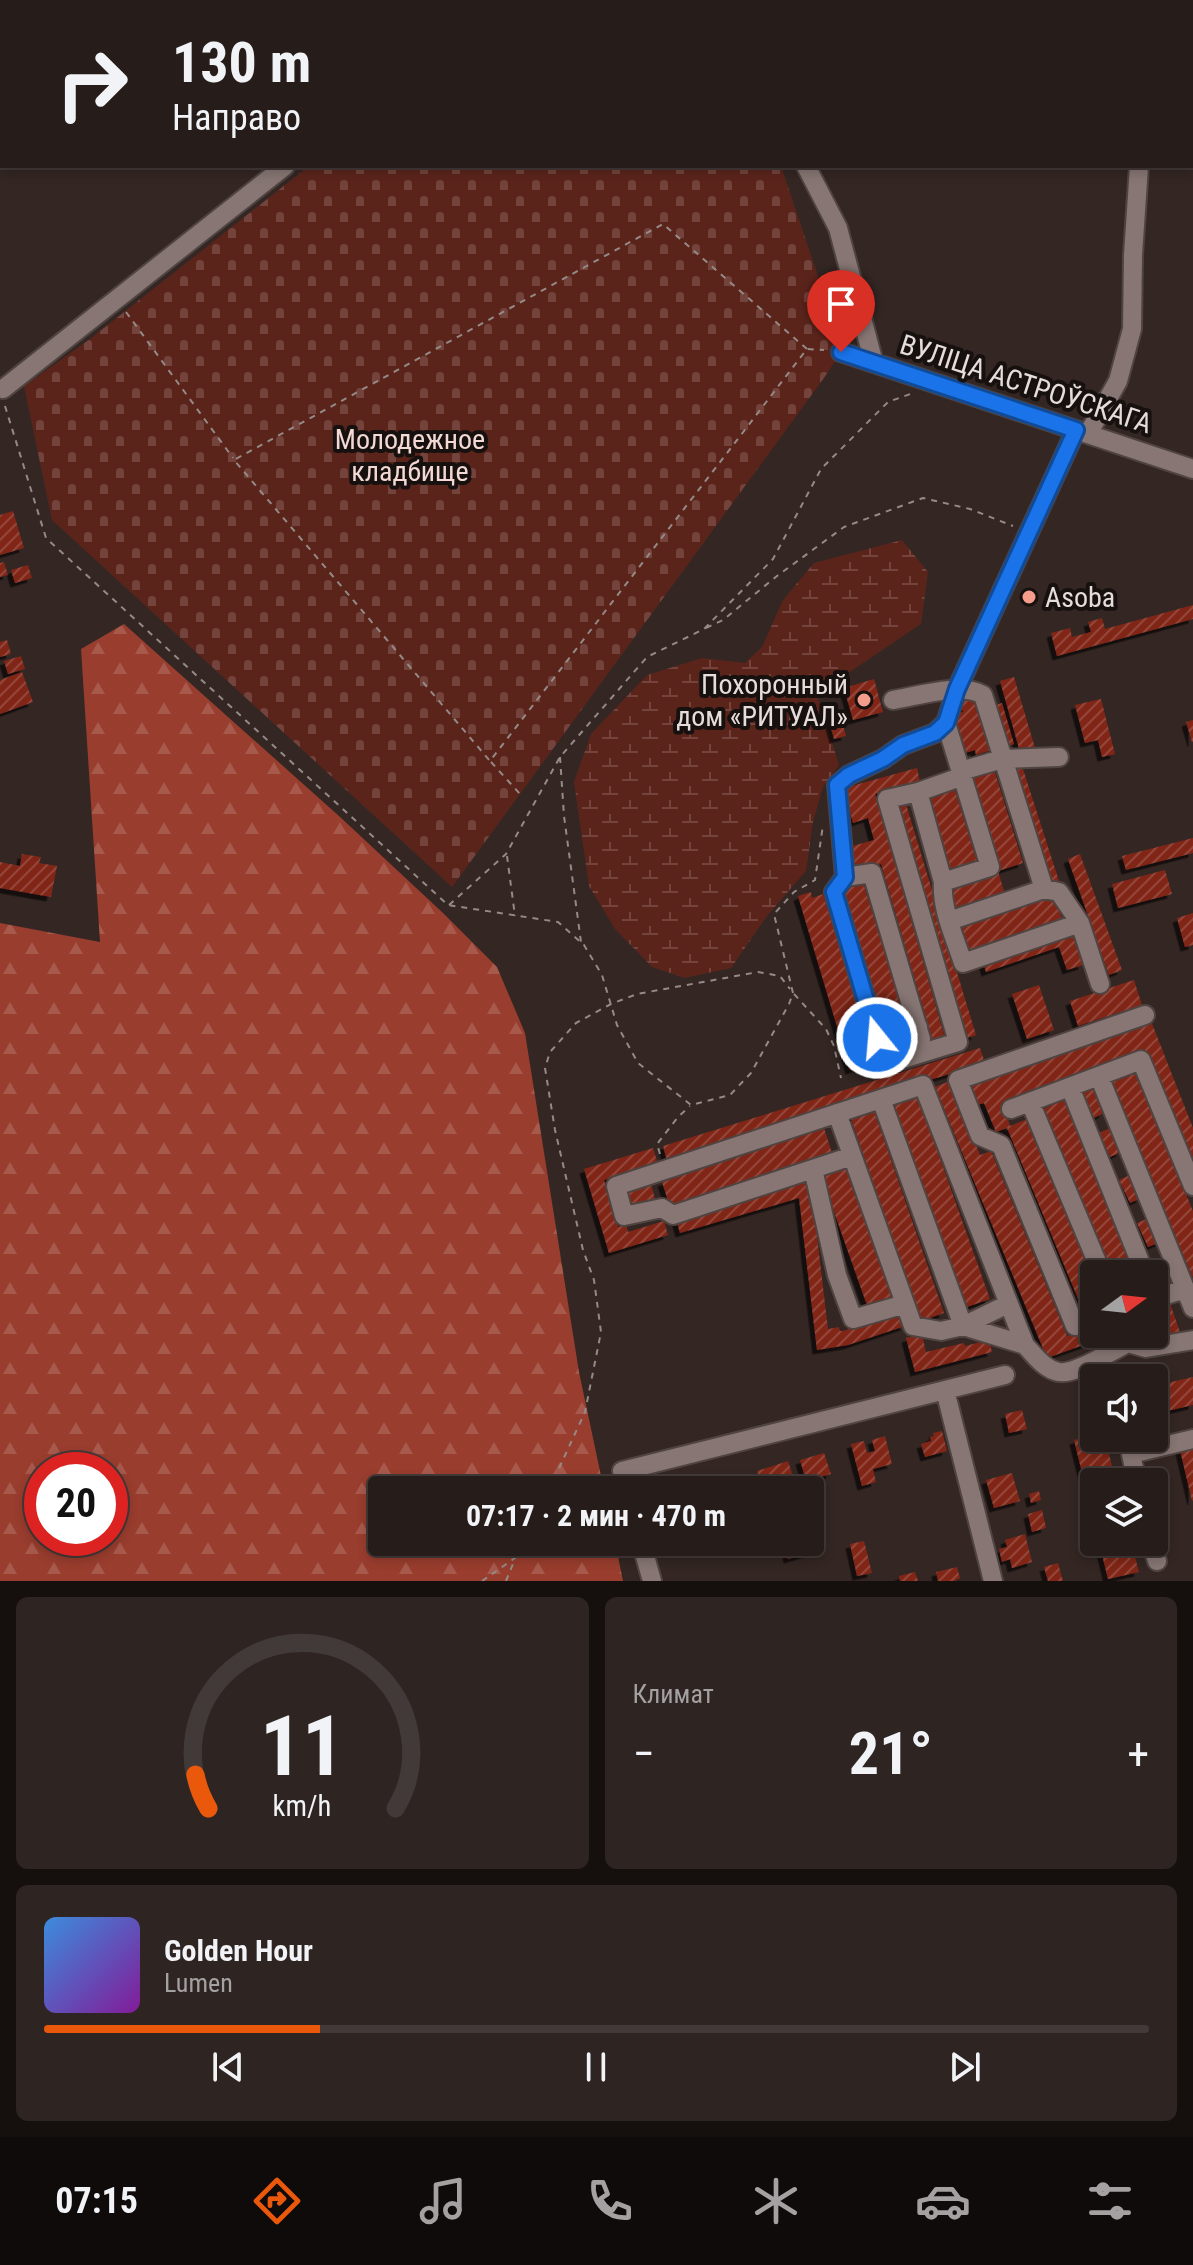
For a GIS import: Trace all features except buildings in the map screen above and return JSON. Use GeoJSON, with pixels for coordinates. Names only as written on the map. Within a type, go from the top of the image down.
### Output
{"type":"FeatureCollection","features":[{"type":"Feature","properties":{"kind":"street"},"geometry":{"type":"LineString","coordinates":[[3,389],[282,168]]}},
{"type":"Feature","properties":{"kind":"street"},"geometry":{"type":"LineString","coordinates":[[807,168],[838,228],[874,363]]}},
{"type":"Feature","properties":{"kind":"street"},"geometry":{"type":"LineString","coordinates":[[918,1027],[877,1038],[834,892],[845,877],[837,785],[903,745],[935,733],[946,723],[957,689],[1029,532],[1082,432],[1118,381],[1132,329],[1139,168]]}},
{"type":"Feature","properties":{"kind":"street","name":"ВУЛІЦА АСТРОЎСКАГА"},"geometry":{"type":"LineString","coordinates":[[841,352],[1193,469]]}},
{"type":"Feature","properties":{"kind":"street"},"geometry":{"type":"LineString","coordinates":[[893,700],[957,689],[974,689],[983,695],[1044,889]]}},
{"type":"Feature","properties":{"kind":"street"},"geometry":{"type":"LineString","coordinates":[[943,882],[990,867],[946,723]]}},
{"type":"Feature","properties":{"kind":"street"},"geometry":{"type":"LineString","coordinates":[[880,1066],[958,1042],[887,799],[918,792],[1002,759],[1059,757]]}},
{"type":"Feature","properties":{"kind":"street"},"geometry":{"type":"LineString","coordinates":[[918,792],[943,882],[942,893],[949,921],[963,963],[1080,923]]}},
{"type":"Feature","properties":{"kind":"street"},"geometry":{"type":"LineString","coordinates":[[845,877],[872,873],[925,1053]]}},
{"type":"Feature","properties":{"kind":"street"},"geometry":{"type":"LineString","coordinates":[[949,921],[1044,889],[1059,892],[1080,923],[1100,984]]}},
{"type":"Feature","properties":{"kind":"street"},"geometry":{"type":"LineString","coordinates":[[1080,1324],[1075,1326],[1001,1145],[980,1136],[958,1080],[1145,1015]]}},
{"type":"Feature","properties":{"kind":"street"},"geometry":{"type":"LineString","coordinates":[[1011,1109],[1141,1060],[1193,1186]]}},
{"type":"Feature","properties":{"kind":"street"},"geometry":{"type":"LineString","coordinates":[[1099,1076],[1193,1308]]}},
{"type":"Feature","properties":{"kind":"street"},"geometry":{"type":"LineString","coordinates":[[852,1156],[673,1215],[662,1208],[624,1216],[616,1186],[923,1085],[1025,1345],[1039,1362],[1056,1372],[1071,1372],[1128,1343],[1146,1348],[1193,1340]]}},
{"type":"Feature","properties":{"kind":"street"},"geometry":{"type":"LineString","coordinates":[[1070,1087],[1139,1260]]}},
{"type":"Feature","properties":{"kind":"street"},"geometry":{"type":"LineString","coordinates":[[881,1099],[963,1326]]}},
{"type":"Feature","properties":{"kind":"street"},"geometry":{"type":"LineString","coordinates":[[1030,1102],[1096,1260]]}},
{"type":"Feature","properties":{"kind":"street"},"geometry":{"type":"LineString","coordinates":[[837,1113],[913,1326],[941,1331],[963,1326],[1008,1304]]}},
{"type":"Feature","properties":{"kind":"street"},"geometry":{"type":"LineString","coordinates":[[813,1169],[837,1275],[853,1319],[905,1304]]}},
{"type":"Feature","properties":{"kind":"street"},"geometry":{"type":"LineString","coordinates":[[1168,1294],[1185,1289]]}},
{"type":"Feature","properties":{"kind":"street"},"geometry":{"type":"LineString","coordinates":[[963,1326],[1025,1345]]}},
{"type":"Feature","properties":{"kind":"street"},"geometry":{"type":"LineString","coordinates":[[624,1476],[622,1471],[1005,1375]]}},
{"type":"Feature","properties":{"kind":"street"},"geometry":{"type":"LineString","coordinates":[[945,1390],[993,1581]]}},
{"type":"Feature","properties":{"kind":"street"},"geometry":{"type":"LineString","coordinates":[[1134,1468],[1131,1454],[1193,1439]]}},
{"type":"Feature","properties":{"kind":"street"},"geometry":{"type":"LineString","coordinates":[[645,1556],[652,1581]]}},
{"type":"Feature","properties":{"kind":"street"},"geometry":{"type":"LineString","coordinates":[[1155,1556],[1157,1561]]}},
{"type":"Feature","properties":{"kind":"path"},"geometry":{"type":"LineString","coordinates":[[234,460],[663,224],[807,349],[841,352]]}},
{"type":"Feature","properties":{"kind":"path"},"geometry":{"type":"LineString","coordinates":[[125,311],[234,460],[520,794]]}},
{"type":"Feature","properties":{"kind":"path"},"geometry":{"type":"LineString","coordinates":[[490,761],[807,349]]}},
{"type":"Feature","properties":{"kind":"path"},"geometry":{"type":"LineString","coordinates":[[704,629],[773,559],[821,469],[888,402],[936,383]]}},
{"type":"Feature","properties":{"kind":"path"},"geometry":{"type":"LineString","coordinates":[[3,389],[4,403],[46,538],[448,905],[558,922],[581,943],[602,975],[617,1025],[638,1063],[691,1105]]}},
{"type":"Feature","properties":{"kind":"path"},"geometry":{"type":"LineString","coordinates":[[448,905],[506,854],[560,757],[647,657],[723,620],[844,527],[923,498],[970,509],[1029,532]]}},
{"type":"Feature","properties":{"kind":"path"},"geometry":{"type":"LineString","coordinates":[[560,757],[564,816],[581,943]]}},
{"type":"Feature","properties":{"kind":"path"},"geometry":{"type":"LineString","coordinates":[[664,1170],[657,1144],[691,1105],[730,1095],[751,1073],[789,1004],[793,993],[774,914],[794,892],[815,880],[824,821]]}},
{"type":"Feature","properties":{"kind":"path"},"geometry":{"type":"LineString","coordinates":[[506,854],[515,916]]}},
{"type":"Feature","properties":{"kind":"path"},"geometry":{"type":"LineString","coordinates":[[555,1476],[585,1412],[601,1332],[594,1280],[583,1250],[555,1130],[545,1068],[550,1052],[576,1023],[637,994],[758,972],[780,976],[826,1029],[834,1046],[841,1078]]}},
{"type":"Feature","properties":{"kind":"path"},"geometry":{"type":"LineString","coordinates":[[482,1581],[515,1558]]}},
{"type":"Feature","properties":{"kind":"path"},"geometry":{"type":"LineString","coordinates":[[506,1581],[515,1558]]}},
{"type":"Feature","properties":{"kind":"green space","name":"Молодежное кладбище"},"geometry":{"type":"Polygon","coordinates":[[[306,168],[782,168],[841,352],[452,887],[52,520],[24,386],[90,339],[306,168]]]}},
{"type":"Feature","properties":{"kind":"green space"},"geometry":{"type":"Polygon","coordinates":[[[902,540],[928,572],[921,624],[817,694],[839,765],[823,787],[813,822],[806,871],[767,916],[731,968],[685,978],[652,967],[615,929],[589,886],[574,782],[591,734],[647,675],[702,658],[745,663],[762,647],[783,600],[814,563],[902,540]]]}},
{"type":"Feature","properties":{"kind":"green space"},"geometry":{"type":"Polygon","coordinates":[[[124,624],[339,816],[497,967],[525,1033],[579,1372],[601,1476],[368,1476],[368,1556],[618,1556],[623,1581],[0,1581],[0,923],[100,942],[81,649],[124,624]]]}},
{"type":"Feature","properties":{"kind":"place","name":"Asoba"},"geometry":{"type":"Point","coordinates":[1029,597]}},
{"type":"Feature","properties":{"kind":"place","name":"Похоронный дом «РИТУАЛ»"},"geometry":{"type":"Point","coordinates":[864,700]}},
{"type":"Feature","properties":{"kind":"route"},"geometry":{"type":"LineString","coordinates":[[841,352],[1076,430],[957,689],[946,723],[935,733],[903,745],[837,785],[845,877],[834,892],[877,1038]]}}]}
